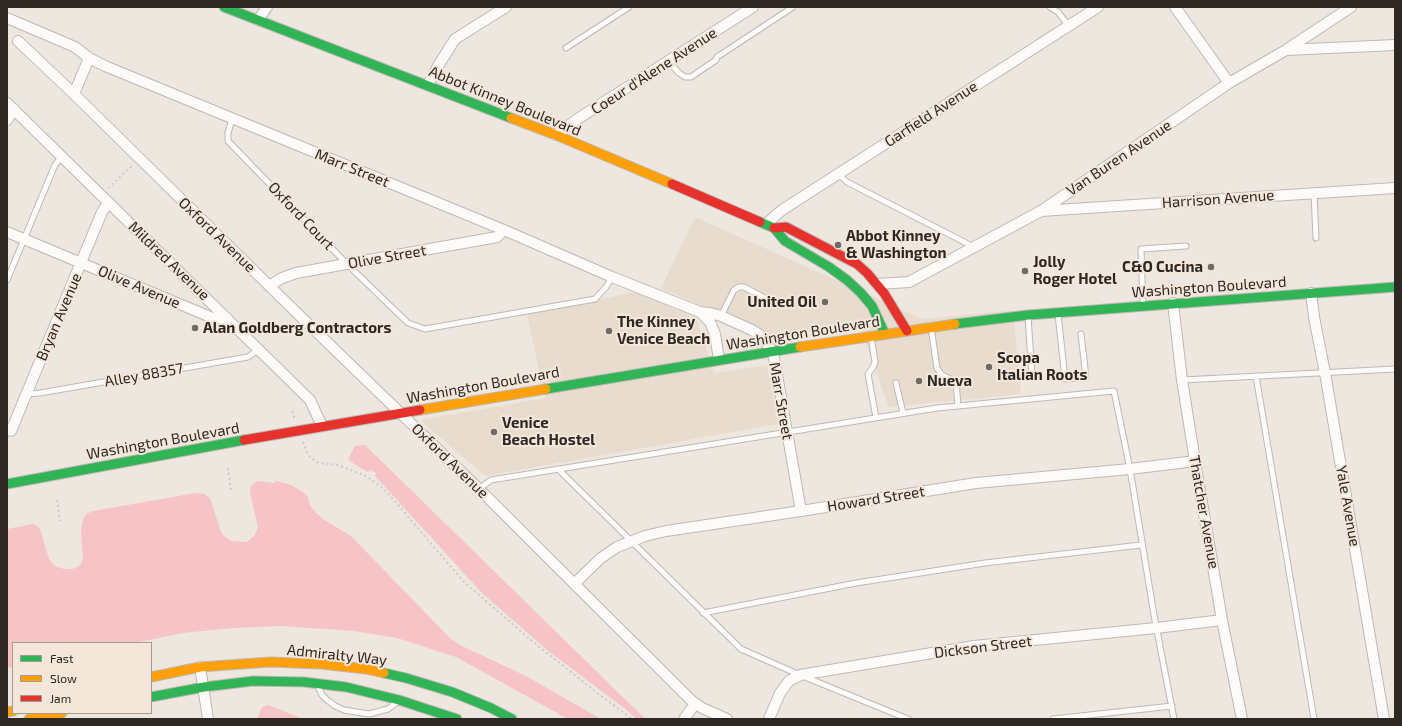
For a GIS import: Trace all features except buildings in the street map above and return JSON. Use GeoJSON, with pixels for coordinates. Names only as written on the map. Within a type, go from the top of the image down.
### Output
{"type":"FeatureCollection","features":[{"type":"Feature","properties":{"kind":"street","name":"Abbot Kinney Boulevard"},"geometry":{"type":"LineString","coordinates":[[224,7],[556,136],[770,226],[786,227],[857,264],[884,293],[907,331]]}},
{"type":"Feature","properties":{"kind":"street"},"geometry":{"type":"LineString","coordinates":[[258,20],[267,7]]}},
{"type":"Feature","properties":{"kind":"street"},"geometry":{"type":"LineString","coordinates":[[428,86],[438,66],[455,39],[506,7]]}},
{"type":"Feature","properties":{"kind":"street","name":"Coeur d'Alene Avenue"},"geometry":{"type":"LineString","coordinates":[[556,136],[580,118],[753,7]]}},
{"type":"Feature","properties":{"kind":"street","name":"Garfield Avenue"},"geometry":{"type":"LineString","coordinates":[[770,226],[782,210],[1098,7]]}},
{"type":"Feature","properties":{"kind":"street"},"geometry":{"type":"LineString","coordinates":[[1175,7],[1229,83]]}},
{"type":"Feature","properties":{"kind":"street","name":"Van Buren Avenue"},"geometry":{"type":"LineString","coordinates":[[877,284],[909,282],[1041,211],[1229,83],[1286,50],[1351,7]]}},
{"type":"Feature","properties":{"kind":"street","name":"Marr Street"},"geometry":{"type":"LineString","coordinates":[[7,18],[75,47],[89,58],[105,66],[700,312],[721,316],[752,330],[760,335],[773,352],[801,512]]}},
{"type":"Feature","properties":{"kind":"street","name":"Oxford Avenue"},"geometry":{"type":"LineString","coordinates":[[18,41],[269,286],[402,413],[696,704],[727,719]]}},
{"type":"Feature","properties":{"kind":"street"},"geometry":{"type":"LineString","coordinates":[[1286,50],[1395,45]]}},
{"type":"Feature","properties":{"kind":"street"},"geometry":{"type":"LineString","coordinates":[[74,94],[89,58]]}},
{"type":"Feature","properties":{"kind":"street"},"geometry":{"type":"LineString","coordinates":[[7,120],[10,106]]}},
{"type":"Feature","properties":{"kind":"street","name":"Mildred Avenue"},"geometry":{"type":"LineString","coordinates":[[10,106],[310,400],[322,426]]}},
{"type":"Feature","properties":{"kind":"street","name":"Harrison Avenue"},"geometry":{"type":"LineString","coordinates":[[1041,211],[1395,188]]}},
{"type":"Feature","properties":{"kind":"street","name":"Bryan Avenue"},"geometry":{"type":"LineString","coordinates":[[9,430],[27,394],[108,202]]}},
{"type":"Feature","properties":{"kind":"street","name":"Abbot Kinney Boulevard"},"geometry":{"type":"LineString","coordinates":[[770,226],[785,241],[829,267],[857,288],[872,306],[885,334]]}},
{"type":"Feature","properties":{"kind":"street","name":"Olive Street"},"geometry":{"type":"LineString","coordinates":[[269,286],[282,278],[296,273],[497,237],[504,230]]}},
{"type":"Feature","properties":{"kind":"street","name":"Olive Avenue"},"geometry":{"type":"LineString","coordinates":[[7,232],[213,318],[227,318]]}},
{"type":"Feature","properties":{"kind":"street","name":"Washington Boulevard"},"geometry":{"type":"LineString","coordinates":[[7,484],[322,426],[720,360],[932,327],[1028,315],[1395,287]]}},
{"type":"Feature","properties":{"kind":"street","name":"Yale Avenue"},"geometry":{"type":"LineString","coordinates":[[1311,293],[1384,719]]}},
{"type":"Feature","properties":{"kind":"street","name":"Thatcher Avenue"},"geometry":{"type":"LineString","coordinates":[[1173,303],[1182,380],[1195,461],[1222,620],[1242,719]]}},
{"type":"Feature","properties":{"kind":"street","name":"Marr Street"},"geometry":{"type":"LineString","coordinates":[[700,312],[710,322],[715,334],[720,360]]}},
{"type":"Feature","properties":{"kind":"street","name":"Howard Street"},"geometry":{"type":"LineString","coordinates":[[574,584],[601,558],[617,547],[645,536],[666,531],[801,512],[976,483],[1130,469],[1195,461]]}},
{"type":"Feature","properties":{"kind":"street","name":"Dickson Street"},"geometry":{"type":"LineString","coordinates":[[769,719],[780,693],[789,682],[800,675],[974,646],[1222,620]]}},
{"type":"Feature","properties":{"kind":"street","name":"Admiralty Way"},"geometry":{"type":"LineString","coordinates":[[152,677],[200,667],[270,662],[321,664],[366,669],[406,678],[452,692],[491,708],[512,719]]}},
{"type":"Feature","properties":{"kind":"street"},"geometry":{"type":"LineString","coordinates":[[200,667],[208,719]]}},
{"type":"Feature","properties":{"kind":"street","name":"Admiralty Way"},"geometry":{"type":"LineString","coordinates":[[152,697],[204,687],[253,681],[304,682],[346,687],[399,700],[457,719]]}},
{"type":"Feature","properties":{"kind":"street"},"geometry":{"type":"LineString","coordinates":[[684,719],[696,704]]}},
{"type":"Feature","properties":{"kind":"street"},"geometry":{"type":"LineString","coordinates":[[29,719],[56,714]]}},
{"type":"Feature","properties":{"kind":"lane"},"geometry":{"type":"LineString","coordinates":[[566,48],[629,7]]}},
{"type":"Feature","properties":{"kind":"lane"},"geometry":{"type":"LineString","coordinates":[[669,62],[684,77],[690,78],[716,60],[716,57],[793,7]]}},
{"type":"Feature","properties":{"kind":"lane"},"geometry":{"type":"LineString","coordinates":[[1050,7],[1058,12],[1068,25]]}},
{"type":"Feature","properties":{"kind":"lane","name":"Oxford Court"},"geometry":{"type":"LineString","coordinates":[[232,119],[228,133],[228,141],[408,323],[425,329],[595,299],[606,287],[612,276]]}},
{"type":"Feature","properties":{"kind":"lane"},"geometry":{"type":"LineString","coordinates":[[7,280],[55,165],[62,156]]}},
{"type":"Feature","properties":{"kind":"lane"},"geometry":{"type":"LineString","coordinates":[[838,174],[847,182],[974,247]]}},
{"type":"Feature","properties":{"kind":"lane"},"geometry":{"type":"LineString","coordinates":[[1314,193],[1316,238]]}},
{"type":"Feature","properties":{"kind":"lane"},"geometry":{"type":"LineString","coordinates":[[1143,306],[1141,249],[1186,246]]}},
{"type":"Feature","properties":{"kind":"lane"},"geometry":{"type":"LineString","coordinates":[[721,316],[734,290],[739,287],[744,287],[778,305]]}},
{"type":"Feature","properties":{"kind":"lane"},"geometry":{"type":"LineString","coordinates":[[1058,313],[1065,379],[1086,377],[1081,334]]}},
{"type":"Feature","properties":{"kind":"lane"},"geometry":{"type":"LineString","coordinates":[[1028,315],[1032,376]]}},
{"type":"Feature","properties":{"kind":"lane"},"geometry":{"type":"LineString","coordinates":[[932,327],[938,368],[942,375],[956,382],[958,406]]}},
{"type":"Feature","properties":{"kind":"lane"},"geometry":{"type":"LineString","coordinates":[[871,336],[875,362],[868,374],[876,418]]}},
{"type":"Feature","properties":{"kind":"lane","name":"Alley 88357"},"geometry":{"type":"LineString","coordinates":[[27,394],[248,357],[258,350]]}},
{"type":"Feature","properties":{"kind":"lane"},"geometry":{"type":"LineString","coordinates":[[1182,380],[1395,370]]}},
{"type":"Feature","properties":{"kind":"lane"},"geometry":{"type":"LineString","coordinates":[[1256,376],[1314,719]]}},
{"type":"Feature","properties":{"kind":"lane"},"geometry":{"type":"LineString","coordinates":[[896,383],[903,413]]}},
{"type":"Feature","properties":{"kind":"lane"},"geometry":{"type":"LineString","coordinates":[[479,489],[491,480],[903,413],[958,406],[1114,391],[1130,469],[1141,545],[1174,719]]}},
{"type":"Feature","properties":{"kind":"lane"},"geometry":{"type":"LineString","coordinates":[[558,468],[741,649],[908,719]]}},
{"type":"Feature","properties":{"kind":"lane"},"geometry":{"type":"LineString","coordinates":[[703,613],[856,583],[970,565],[1141,545]]}},
{"type":"Feature","properties":{"kind":"lane"},"geometry":{"type":"LineString","coordinates":[[316,684],[322,695],[335,706],[344,710],[369,714],[388,709],[399,700]]}},
{"type":"Feature","properties":{"kind":"lane"},"geometry":{"type":"LineString","coordinates":[[1053,719],[1172,706]]}},
{"type":"Feature","properties":{"kind":"path"},"geometry":{"type":"LineString","coordinates":[[107,189],[140,159]]}},
{"type":"Feature","properties":{"kind":"path"},"geometry":{"type":"LineString","coordinates":[[306,450],[308,455],[319,463],[338,465],[366,476],[376,482],[386,491],[464,582],[538,645],[632,719]]}},
{"type":"Feature","properties":{"kind":"path"},"geometry":{"type":"LineString","coordinates":[[228,468],[231,490]]}},
{"type":"Feature","properties":{"kind":"path"},"geometry":{"type":"LineString","coordinates":[[57,500],[60,521]]}},
{"type":"Feature","properties":{"kind":"shaded area"},"geometry":{"type":"Polygon","coordinates":[[[695,217],[923,319],[1013,310],[1021,394],[889,407],[859,325],[773,336],[661,288],[695,217]]]}},
{"type":"Feature","properties":{"kind":"shaded area"},"geometry":{"type":"Polygon","coordinates":[[[634,292],[696,317],[714,373],[767,365],[778,424],[485,476],[420,420],[545,398],[527,315],[634,292]]]}},
{"type":"Feature","properties":{"kind":"shaded area"},"geometry":{"type":"Polygon","coordinates":[[[365,445],[646,719],[636,719],[628,711],[547,650],[481,592],[375,476],[376,473],[370,470],[368,472],[348,459],[355,446],[365,445]]]}},
{"type":"Feature","properties":{"kind":"shaded area"},"geometry":{"type":"Polygon","coordinates":[[[257,481],[273,483],[277,481],[291,485],[303,492],[308,497],[310,505],[314,511],[323,519],[351,536],[450,638],[460,645],[526,676],[601,719],[568,719],[456,657],[397,638],[354,631],[280,626],[234,628],[183,633],[139,642],[12,642],[12,668],[7,667],[7,529],[33,524],[37,526],[40,529],[49,559],[55,566],[64,569],[73,569],[80,565],[83,559],[81,533],[83,519],[86,514],[93,511],[195,493],[204,494],[210,498],[221,532],[225,537],[231,541],[247,542],[254,536],[258,528],[250,492],[251,486],[257,481]]]}},
{"type":"Feature","properties":{"kind":"shaded area"},"geometry":{"type":"Polygon","coordinates":[[[269,705],[303,719],[257,719],[262,707],[269,705]]]}},
{"type":"Feature","properties":{"kind":"traffic: fast"},"geometry":{"type":"LineString","coordinates":[[224,7],[511,118]]}},
{"type":"Feature","properties":{"kind":"traffic: fast"},"geometry":{"type":"LineString","coordinates":[[760,222],[774,228],[785,241],[829,267],[847,280],[872,306],[885,334]]}},
{"type":"Feature","properties":{"kind":"traffic: fast"},"geometry":{"type":"LineString","coordinates":[[955,324],[1028,315],[1395,287]]}},
{"type":"Feature","properties":{"kind":"traffic: fast"},"geometry":{"type":"LineString","coordinates":[[546,389],[800,347]]}},
{"type":"Feature","properties":{"kind":"traffic: fast"},"geometry":{"type":"LineString","coordinates":[[7,484],[244,440]]}},
{"type":"Feature","properties":{"kind":"traffic: fast"},"geometry":{"type":"LineString","coordinates":[[384,673],[452,692],[491,708],[512,719]]}},
{"type":"Feature","properties":{"kind":"traffic: fast"},"geometry":{"type":"LineString","coordinates":[[152,697],[204,687],[253,681],[304,682],[346,687],[399,700],[457,719]]}},
{"type":"Feature","properties":{"kind":"traffic: slow"},"geometry":{"type":"LineString","coordinates":[[511,118],[556,135],[672,184]]}},
{"type":"Feature","properties":{"kind":"traffic: slow"},"geometry":{"type":"LineString","coordinates":[[800,347],[955,324]]}},
{"type":"Feature","properties":{"kind":"traffic: slow"},"geometry":{"type":"LineString","coordinates":[[420,410],[546,389]]}},
{"type":"Feature","properties":{"kind":"traffic: slow"},"geometry":{"type":"LineString","coordinates":[[152,677],[200,667],[270,662],[321,664],[366,669],[384,673]]}},
{"type":"Feature","properties":{"kind":"traffic: slow"},"geometry":{"type":"LineString","coordinates":[[7,712],[12,711]]}},
{"type":"Feature","properties":{"kind":"traffic: slow"},"geometry":{"type":"LineString","coordinates":[[29,719],[56,714]]}},
{"type":"Feature","properties":{"kind":"traffic: jam"},"geometry":{"type":"LineString","coordinates":[[672,184],[760,222]]}},
{"type":"Feature","properties":{"kind":"traffic: jam"},"geometry":{"type":"LineString","coordinates":[[774,228],[786,227],[857,264],[884,293],[907,331]]}},
{"type":"Feature","properties":{"kind":"traffic: jam"},"geometry":{"type":"LineString","coordinates":[[244,440],[420,410]]}},
{"type":"Feature","properties":{"kind":"place","name":"Abbot Kinney & Washington"},"geometry":{"type":"Point","coordinates":[838,245]}},
{"type":"Feature","properties":{"kind":"place","name":"C&O Cucina"},"geometry":{"type":"Point","coordinates":[1211,267]}},
{"type":"Feature","properties":{"kind":"place","name":"Jolly Roger Hotel"},"geometry":{"type":"Point","coordinates":[1025,271]}},
{"type":"Feature","properties":{"kind":"place","name":"United Oil"},"geometry":{"type":"Point","coordinates":[825,302]}},
{"type":"Feature","properties":{"kind":"place","name":"Alan Goldberg Contractors"},"geometry":{"type":"Point","coordinates":[195,328]}},
{"type":"Feature","properties":{"kind":"place","name":"The Kinney Venice Beach"},"geometry":{"type":"Point","coordinates":[609,331]}},
{"type":"Feature","properties":{"kind":"place","name":"Scopa Italian Roots"},"geometry":{"type":"Point","coordinates":[989,367]}},
{"type":"Feature","properties":{"kind":"place","name":"Nueva"},"geometry":{"type":"Point","coordinates":[919,381]}},
{"type":"Feature","properties":{"kind":"place","name":"Venice Beach Hostel"},"geometry":{"type":"Point","coordinates":[494,432]}}]}
